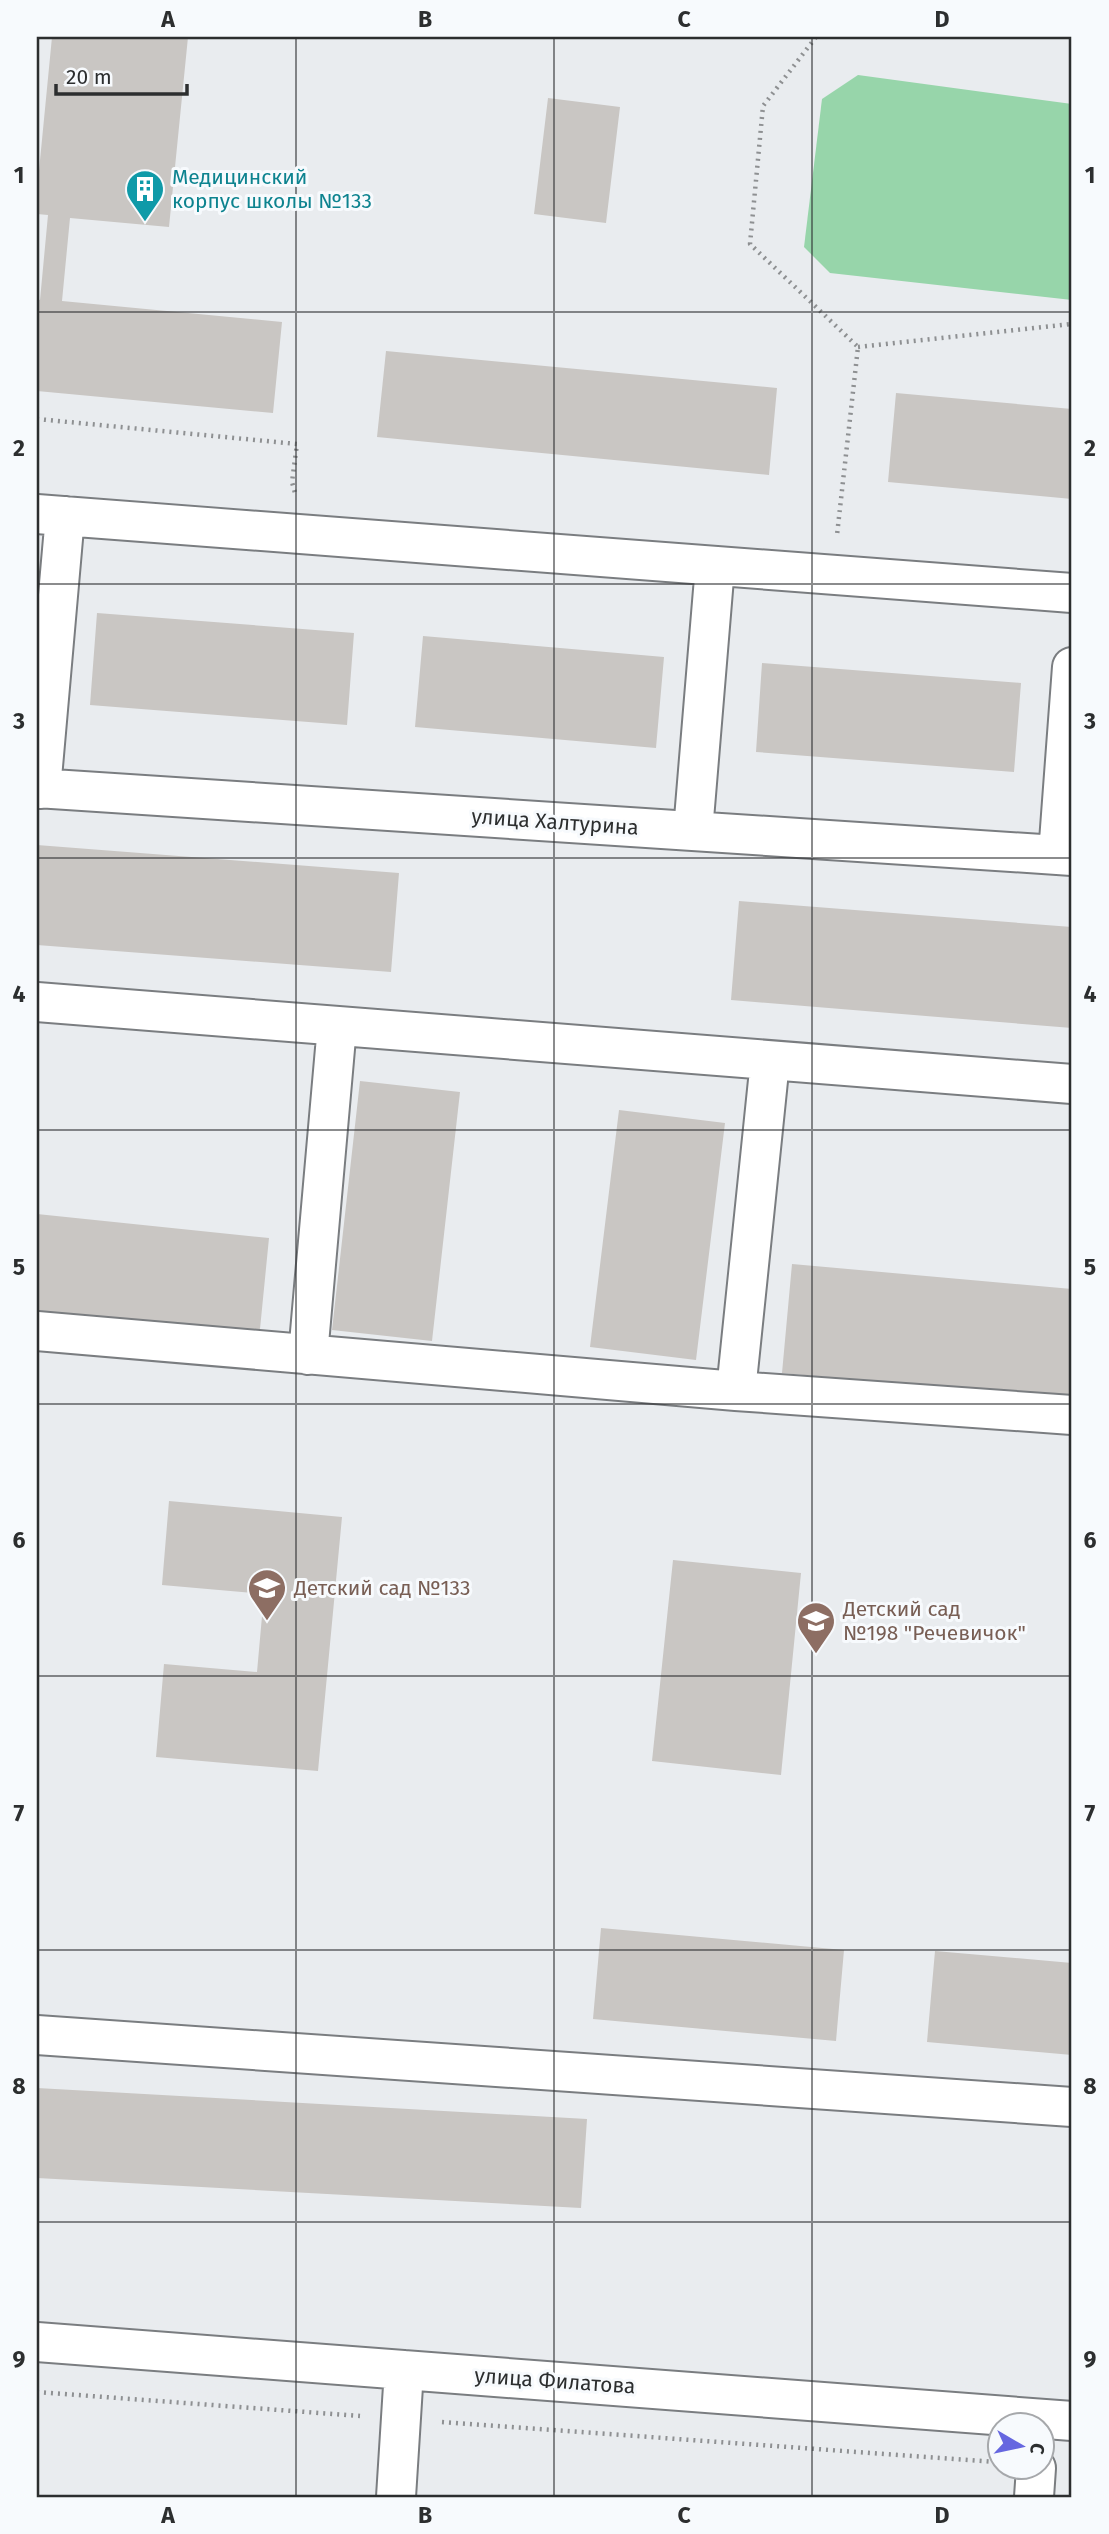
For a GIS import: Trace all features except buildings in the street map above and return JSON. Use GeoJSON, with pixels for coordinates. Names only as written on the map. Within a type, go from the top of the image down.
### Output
{"type":"FeatureCollection","features":[{"type":"Feature","properties":{"kind":"street"},"geometry":{"type":"LineString","coordinates":[[39,789],[51,515],[1072,593]]}},
{"type":"Feature","properties":{"kind":"street"},"geometry":{"type":"LineString","coordinates":[[693,831],[715,566]]}},
{"type":"Feature","properties":{"kind":"street"},"geometry":{"type":"LineString","coordinates":[[1065,856],[1072,667]]}},
{"type":"Feature","properties":{"kind":"street","name":"улица Халтурина"},"geometry":{"type":"LineString","coordinates":[[39,789],[1065,856]]}},
{"type":"Feature","properties":{"kind":"street"},"geometry":{"type":"LineString","coordinates":[[37,1002],[1072,1084]]}},
{"type":"Feature","properties":{"kind":"street"},"geometry":{"type":"LineString","coordinates":[[308,1355],[337,1026]]}},
{"type":"Feature","properties":{"kind":"street"},"geometry":{"type":"LineString","coordinates":[[736,1391],[770,1062]]}},
{"type":"Feature","properties":{"kind":"street"},"geometry":{"type":"LineString","coordinates":[[37,1331],[736,1391],[1072,1415]]}},
{"type":"Feature","properties":{"kind":"street"},"geometry":{"type":"LineString","coordinates":[[37,2035],[1072,2107]]}},
{"type":"Feature","properties":{"kind":"street","name":"улица Филатова"},"geometry":{"type":"LineString","coordinates":[[37,2342],[986,2416]]}},
{"type":"Feature","properties":{"kind":"street"},"geometry":{"type":"LineString","coordinates":[[396,2497],[404,2370]]}},
{"type":"Feature","properties":{"kind":"path"},"geometry":{"type":"LineString","coordinates":[[816,37],[763,106],[750,244],[858,347],[1072,324]]}},
{"type":"Feature","properties":{"kind":"path"},"geometry":{"type":"LineString","coordinates":[[833,574],[858,347]]}},
{"type":"Feature","properties":{"kind":"path"},"geometry":{"type":"LineString","coordinates":[[37,419],[297,444]]}},
{"type":"Feature","properties":{"kind":"path"},"geometry":{"type":"LineString","coordinates":[[37,2392],[986,2462]]}},
{"type":"Feature","properties":{"kind":"green space"},"geometry":{"type":"Polygon","coordinates":[[[858,75],[1072,104],[1072,300],[830,273],[804,247],[822,99],[858,75]]]}},
{"type":"Feature","properties":{"kind":"place","name":"Медицинский корпус школы №133"},"geometry":{"type":"Point","coordinates":[145,223]}},
{"type":"Feature","properties":{"kind":"place","name":"Детский сад №133"},"geometry":{"type":"Point","coordinates":[267,1622]}},
{"type":"Feature","properties":{"kind":"place","name":"Детский сад №198 \"Речевичок\""},"geometry":{"type":"Point","coordinates":[816,1655]}}]}
